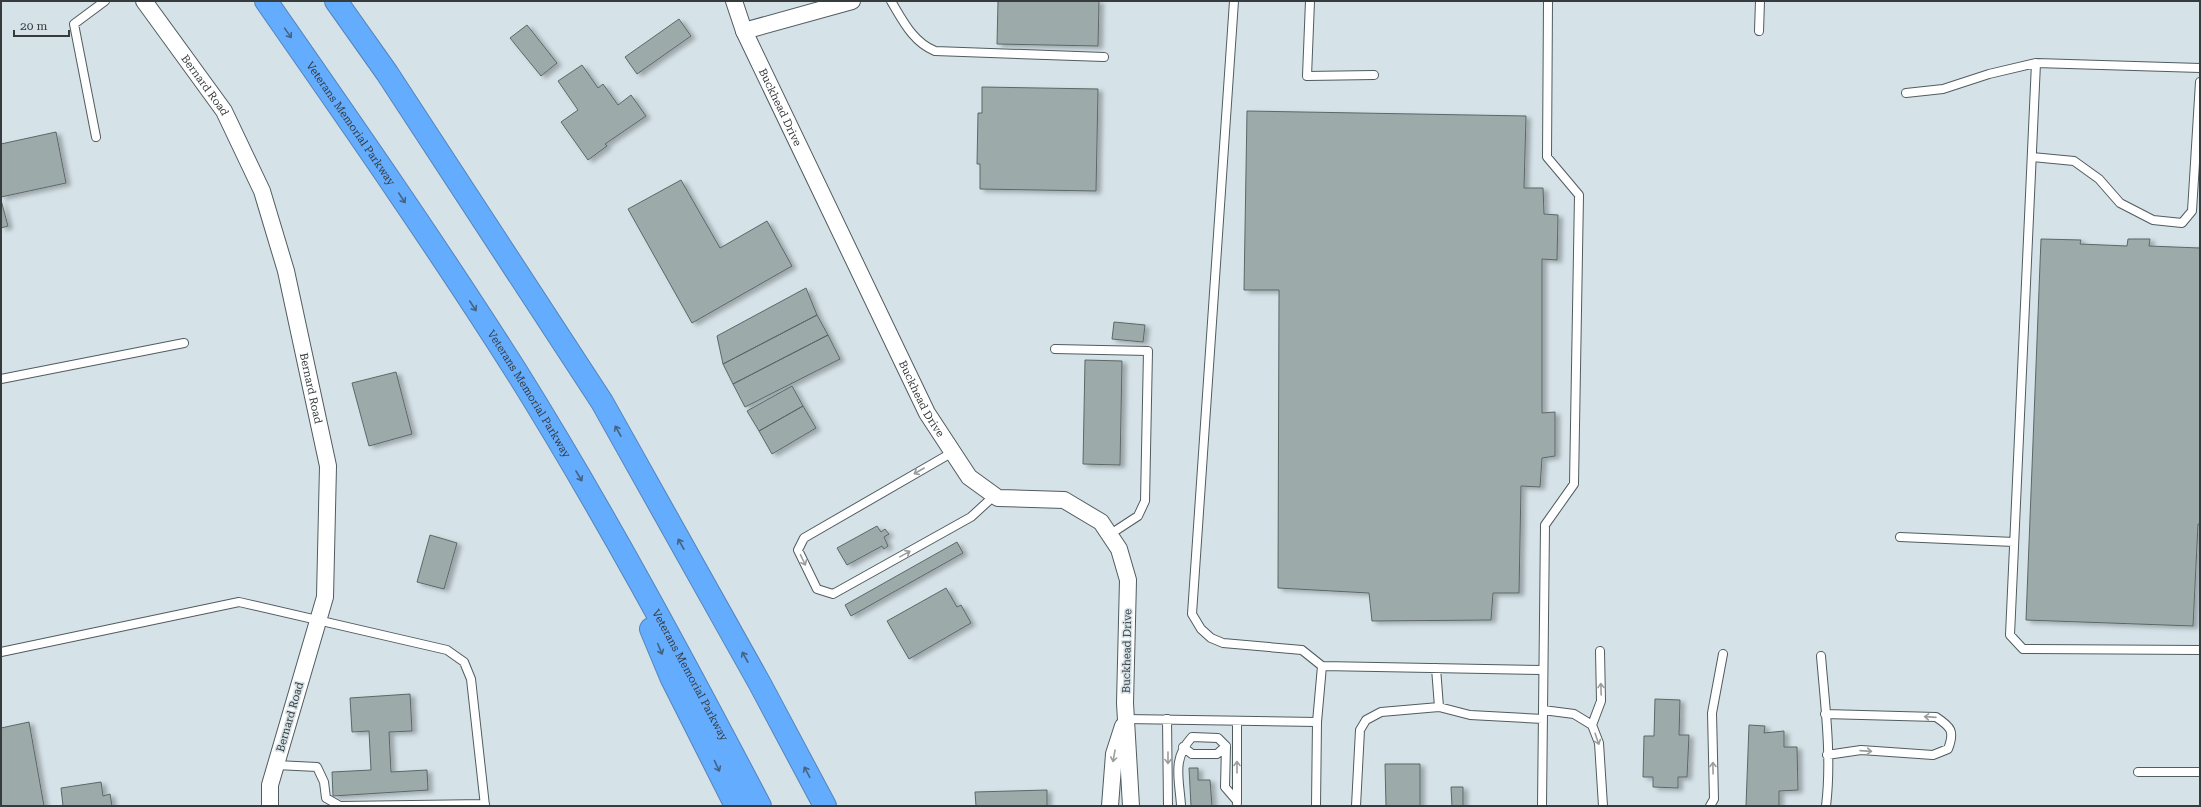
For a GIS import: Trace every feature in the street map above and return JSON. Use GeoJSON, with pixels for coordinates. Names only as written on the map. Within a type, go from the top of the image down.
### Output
{"type":"FeatureCollection","features":[{"type":"Feature","properties":{"kind":"highway","name":"Veterans Memorial Parkway"},"geometry":{"type":"LineString","coordinates":[[266,1],[385,172],[516,372],[614,535],[760,806]]}},
{"type":"Feature","properties":{"kind":"highway"},"geometry":{"type":"LineString","coordinates":[[336,1],[387,73],[602,402],[825,801]]}},
{"type":"Feature","properties":{"kind":"highway"},"geometry":{"type":"LineString","coordinates":[[614,535],[671,677],[736,806]]}},
{"type":"Feature","properties":{"kind":"street","name":"Bernard Road"},"geometry":{"type":"LineString","coordinates":[[144,1],[224,111],[262,191],[286,270],[328,466],[325,597],[270,785],[270,806]]}},
{"type":"Feature","properties":{"kind":"street","name":"Buckhead Drive"},"geometry":{"type":"LineString","coordinates":[[734,1],[744,31],[927,413],[969,477],[998,498],[1064,500],[1101,522],[1119,549],[1128,580],[1126,719],[1131,806]]}},
{"type":"Feature","properties":{"kind":"street"},"geometry":{"type":"LineString","coordinates":[[744,31],[852,1]]}},
{"type":"Feature","properties":{"kind":"street","name":"Buckhead Drive"},"geometry":{"type":"LineString","coordinates":[[1110,806],[1114,754],[1126,719]]}},
{"type":"Feature","properties":{"kind":"lane"},"geometry":{"type":"LineString","coordinates":[[96,137],[74,24],[105,1]]}},
{"type":"Feature","properties":{"kind":"lane"},"geometry":{"type":"LineString","coordinates":[[890,1],[911,33],[924,47],[935,51],[1104,57]]}},
{"type":"Feature","properties":{"kind":"lane"},"geometry":{"type":"LineString","coordinates":[[1234,1],[1192,614],[1201,629],[1211,638],[1223,643],[1302,650],[1322,666],[1543,670]]}},
{"type":"Feature","properties":{"kind":"lane"},"geometry":{"type":"LineString","coordinates":[[1310,1],[1307,76],[1374,75]]}},
{"type":"Feature","properties":{"kind":"lane"},"geometry":{"type":"LineString","coordinates":[[1542,806],[1545,525],[1574,484],[1579,195],[1547,157],[1548,1]]}},
{"type":"Feature","properties":{"kind":"lane"},"geometry":{"type":"LineString","coordinates":[[1759,31],[1760,1]]}},
{"type":"Feature","properties":{"kind":"lane"},"geometry":{"type":"LineString","coordinates":[[1906,93],[1943,89],[1989,74],[2036,62],[2200,68]]}},
{"type":"Feature","properties":{"kind":"lane"},"geometry":{"type":"LineString","coordinates":[[2036,62],[2010,635],[2023,649],[2200,650]]}},
{"type":"Feature","properties":{"kind":"lane"},"geometry":{"type":"LineString","coordinates":[[2032,156],[2074,161],[2099,179],[2120,203],[2153,220],[2182,223],[2192,211],[2200,82]]}},
{"type":"Feature","properties":{"kind":"lane"},"geometry":{"type":"LineString","coordinates":[[1,379],[184,343]]}},
{"type":"Feature","properties":{"kind":"lane"},"geometry":{"type":"LineString","coordinates":[[1054,349],[1148,351],[1145,501],[1138,516],[1109,535]]}},
{"type":"Feature","properties":{"kind":"lane"},"geometry":{"type":"LineString","coordinates":[[953,452],[804,538],[798,550],[817,589],[833,594],[971,517],[994,495]]}},
{"type":"Feature","properties":{"kind":"lane"},"geometry":{"type":"LineString","coordinates":[[1900,536],[2014,542]]}},
{"type":"Feature","properties":{"kind":"lane"},"geometry":{"type":"LineString","coordinates":[[1,652],[238,602],[447,650],[464,662],[471,678],[485,805],[340,806],[326,798],[324,782],[317,767],[276,765]]}},
{"type":"Feature","properties":{"kind":"lane"},"geometry":{"type":"LineString","coordinates":[[1592,725],[1601,700],[1600,651]]}},
{"type":"Feature","properties":{"kind":"lane"},"geometry":{"type":"LineString","coordinates":[[1710,806],[1714,799],[1712,713],[1723,654]]}},
{"type":"Feature","properties":{"kind":"lane"},"geometry":{"type":"LineString","coordinates":[[1821,656],[1828,755],[1829,787],[1826,806]]}},
{"type":"Feature","properties":{"kind":"lane"},"geometry":{"type":"LineString","coordinates":[[1316,806],[1317,722],[1322,666]]}},
{"type":"Feature","properties":{"kind":"lane"},"geometry":{"type":"LineString","coordinates":[[1436,668],[1439,707]]}},
{"type":"Feature","properties":{"kind":"lane"},"geometry":{"type":"LineString","coordinates":[[1356,806],[1360,730],[1366,720],[1381,712],[1439,707],[1470,715],[1543,719]]}},
{"type":"Feature","properties":{"kind":"lane"},"geometry":{"type":"LineString","coordinates":[[1543,710],[1574,714],[1592,725],[1599,743],[1603,806]]}},
{"type":"Feature","properties":{"kind":"lane"},"geometry":{"type":"LineString","coordinates":[[1825,714],[1936,717],[1948,726],[1952,737],[1948,749],[1933,755],[1892,754],[1861,750],[1828,755]]}},
{"type":"Feature","properties":{"kind":"lane"},"geometry":{"type":"LineString","coordinates":[[1126,719],[1317,722]]}},
{"type":"Feature","properties":{"kind":"lane"},"geometry":{"type":"LineString","coordinates":[[1168,719],[1168,806]]}},
{"type":"Feature","properties":{"kind":"lane"},"geometry":{"type":"LineString","coordinates":[[1237,721],[1237,803]]}},
{"type":"Feature","properties":{"kind":"lane"},"geometry":{"type":"LineString","coordinates":[[1181,805],[1179,757],[1183,747],[1192,737],[1218,738],[1226,746],[1225,787],[1237,803]]}},
{"type":"Feature","properties":{"kind":"lane"},"geometry":{"type":"LineString","coordinates":[[1183,747],[1192,754],[1217,754],[1226,746]]}},
{"type":"Feature","properties":{"kind":"lane"},"geometry":{"type":"LineString","coordinates":[[2138,772],[2200,772]]}},
{"type":"Feature","properties":{"kind":"building"},"geometry":{"type":"Polygon","coordinates":[[[998,1],[1099,1],[1098,46],[997,44],[998,1]]]}},
{"type":"Feature","properties":{"kind":"building"},"geometry":{"type":"Polygon","coordinates":[[[679,19],[691,36],[637,74],[625,57],[679,19]]]}},
{"type":"Feature","properties":{"kind":"building"},"geometry":{"type":"Polygon","coordinates":[[[527,25],[557,63],[541,76],[510,38],[527,25]]]}},
{"type":"Feature","properties":{"kind":"building"},"geometry":{"type":"Polygon","coordinates":[[[582,65],[598,88],[603,84],[618,105],[631,95],[646,116],[605,144],[607,146],[588,160],[561,122],[578,110],[558,81],[582,65]]]}},
{"type":"Feature","properties":{"kind":"building"},"geometry":{"type":"Polygon","coordinates":[[[982,87],[1098,89],[1096,191],[980,189],[980,164],[977,164],[978,113],[982,113],[982,87]]]}},
{"type":"Feature","properties":{"kind":"building"},"geometry":{"type":"Polygon","coordinates":[[[1247,111],[1526,116],[1524,188],[1543,188],[1544,214],[1558,215],[1557,260],[1542,259],[1542,413],[1555,412],[1555,456],[1542,458],[1540,487],[1521,486],[1519,593],[1493,593],[1491,620],[1372,621],[1369,593],[1278,588],[1279,290],[1244,290],[1247,111]]]}},
{"type":"Feature","properties":{"kind":"building"},"geometry":{"type":"Polygon","coordinates":[[[56,132],[66,183],[1,197],[1,144],[56,132]]]}},
{"type":"Feature","properties":{"kind":"building"},"geometry":{"type":"Polygon","coordinates":[[[681,180],[720,248],[767,221],[792,266],[692,323],[628,209],[681,180]]]}},
{"type":"Feature","properties":{"kind":"building"},"geometry":{"type":"Polygon","coordinates":[[[1,200],[8,226],[1,228],[1,200]]]}},
{"type":"Feature","properties":{"kind":"building"},"geometry":{"type":"Polygon","coordinates":[[[2041,239],[2081,240],[2080,244],[2127,246],[2128,239],[2150,239],[2149,246],[2200,248],[2200,524],[2198,524],[2193,626],[2026,620],[2041,239]]]}},
{"type":"Feature","properties":{"kind":"building"},"geometry":{"type":"Polygon","coordinates":[[[806,288],[817,315],[723,364],[717,336],[806,288]]]}},
{"type":"Feature","properties":{"kind":"building"},"geometry":{"type":"Polygon","coordinates":[[[817,315],[828,335],[733,384],[723,364],[817,315]]]}},
{"type":"Feature","properties":{"kind":"building"},"geometry":{"type":"Polygon","coordinates":[[[1114,322],[1145,325],[1143,342],[1112,339],[1114,322]]]}},
{"type":"Feature","properties":{"kind":"building"},"geometry":{"type":"Polygon","coordinates":[[[828,335],[840,359],[745,407],[733,384],[828,335]]]}},
{"type":"Feature","properties":{"kind":"building"},"geometry":{"type":"Polygon","coordinates":[[[1085,360],[1122,361],[1120,465],[1083,464],[1085,360]]]}},
{"type":"Feature","properties":{"kind":"building"},"geometry":{"type":"Polygon","coordinates":[[[396,372],[412,434],[369,446],[352,383],[396,372]]]}},
{"type":"Feature","properties":{"kind":"building"},"geometry":{"type":"Polygon","coordinates":[[[792,386],[803,406],[759,431],[747,411],[792,386]]]}},
{"type":"Feature","properties":{"kind":"building"},"geometry":{"type":"Polygon","coordinates":[[[803,406],[816,428],[772,454],[759,431],[803,406]]]}},
{"type":"Feature","properties":{"kind":"building"},"geometry":{"type":"Polygon","coordinates":[[[877,526],[881,532],[885,529],[889,534],[884,537],[888,546],[884,549],[882,546],[847,565],[837,548],[877,526]]]}},
{"type":"Feature","properties":{"kind":"building"},"geometry":{"type":"Polygon","coordinates":[[[430,535],[457,543],[444,589],[417,582],[430,535]]]}},
{"type":"Feature","properties":{"kind":"building"},"geometry":{"type":"Polygon","coordinates":[[[957,542],[963,553],[851,616],[845,605],[957,542]]]}},
{"type":"Feature","properties":{"kind":"building"},"geometry":{"type":"Polygon","coordinates":[[[946,588],[957,607],[961,605],[971,623],[909,659],[887,621],[946,588]]]}},
{"type":"Feature","properties":{"kind":"building"},"geometry":{"type":"Polygon","coordinates":[[[410,694],[412,731],[389,732],[391,772],[427,770],[428,790],[333,796],[332,772],[371,770],[369,731],[352,732],[350,698],[410,694]]]}},
{"type":"Feature","properties":{"kind":"building"},"geometry":{"type":"Polygon","coordinates":[[[1655,699],[1680,700],[1679,735],[1689,735],[1687,777],[1678,777],[1678,788],[1653,787],[1653,777],[1643,777],[1644,736],[1654,736],[1655,699]]]}},
{"type":"Feature","properties":{"kind":"building"},"geometry":{"type":"Polygon","coordinates":[[[29,722],[44,806],[1,806],[1,728],[29,722]]]}},
{"type":"Feature","properties":{"kind":"building"},"geometry":{"type":"Polygon","coordinates":[[[1749,725],[1765,726],[1764,733],[1784,731],[1784,747],[1797,747],[1798,790],[1779,791],[1779,806],[1746,806],[1749,725]]]}},
{"type":"Feature","properties":{"kind":"building"},"geometry":{"type":"Polygon","coordinates":[[[1385,764],[1420,764],[1420,806],[1386,806],[1385,764]]]}},
{"type":"Feature","properties":{"kind":"building"},"geometry":{"type":"Polygon","coordinates":[[[1189,768],[1198,768],[1198,780],[1210,780],[1212,806],[1191,806],[1189,768]]]}},
{"type":"Feature","properties":{"kind":"building"},"geometry":{"type":"Polygon","coordinates":[[[101,782],[103,796],[110,794],[112,806],[63,806],[61,788],[101,782]]]}},
{"type":"Feature","properties":{"kind":"building"},"geometry":{"type":"Polygon","coordinates":[[[1451,787],[1463,787],[1463,806],[1452,806],[1451,787]]]}},
{"type":"Feature","properties":{"kind":"building"},"geometry":{"type":"Polygon","coordinates":[[[1047,790],[1047,806],[976,806],[975,792],[1047,790]]]}}]}
